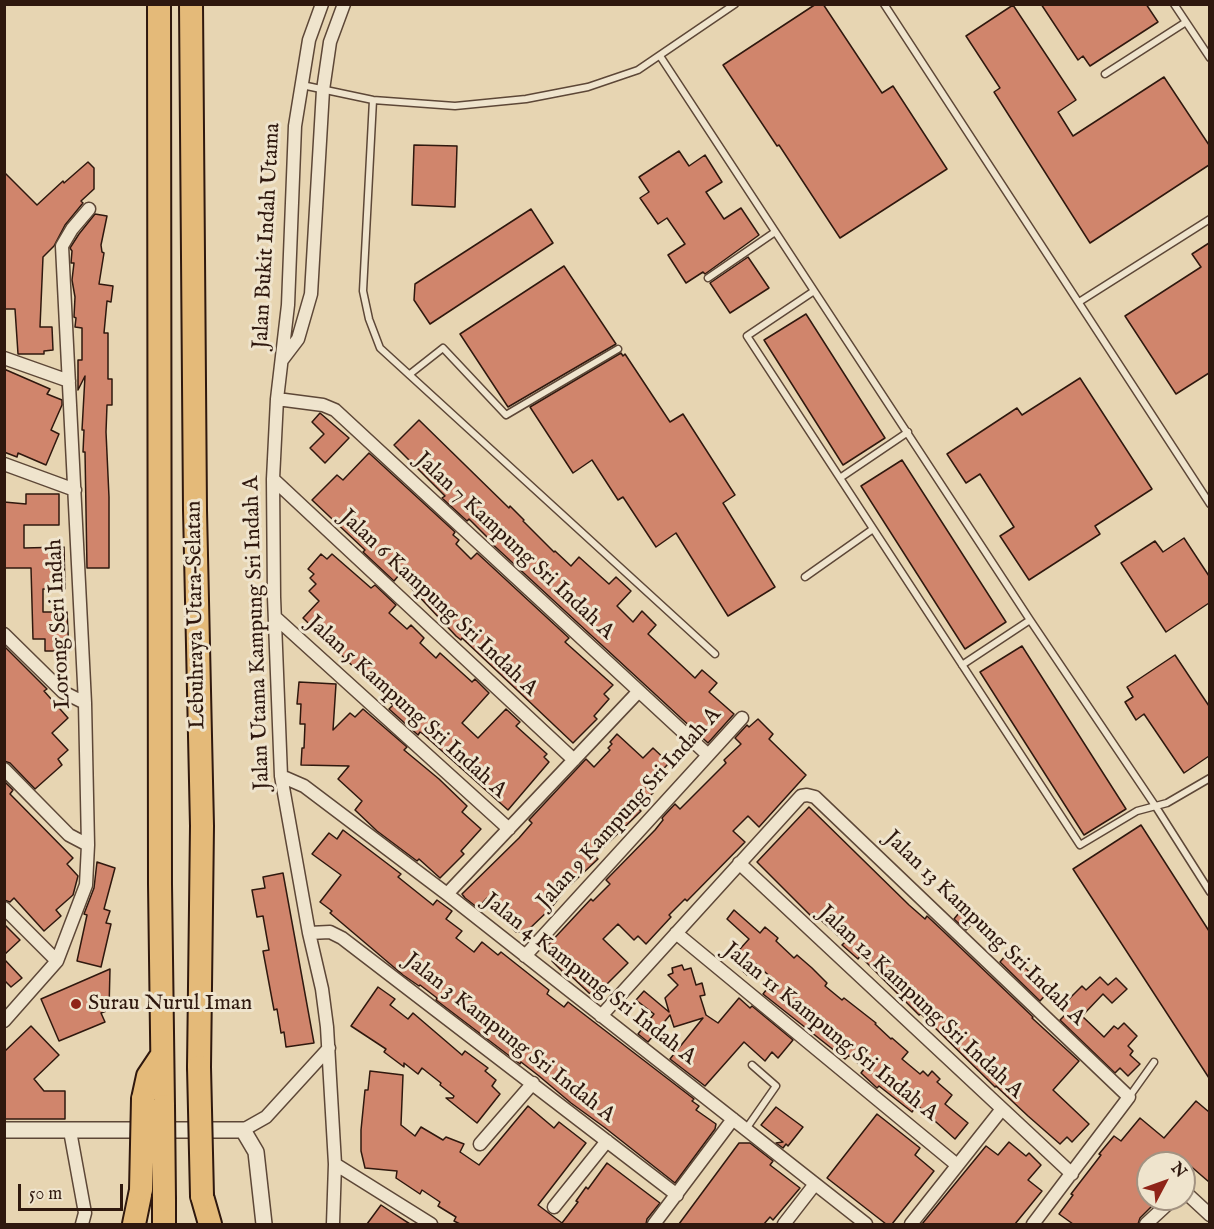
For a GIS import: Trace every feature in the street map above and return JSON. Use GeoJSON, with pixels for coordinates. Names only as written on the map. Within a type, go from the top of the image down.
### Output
{"type":"FeatureCollection","features":[{"type":"Feature","properties":{"kind":"highway","name":"Lebuhraya Utara–Selatan"},"geometry":{"type":"LineString","coordinates":[[153,1103],[148,1076],[163,1054],[160,860],[159,4]]}},
{"type":"Feature","properties":{"kind":"highway","name":"Lebuhraya Utara–Selatan"},"geometry":{"type":"LineString","coordinates":[[191,4],[195,510],[202,826],[199,1066],[202,1224]]}},
{"type":"Feature","properties":{"kind":"highway"},"geometry":{"type":"LineString","coordinates":[[134,1224],[153,1103]]}},
{"type":"Feature","properties":{"kind":"highway"},"geometry":{"type":"LineString","coordinates":[[153,1103],[164,1200],[164,1224]]}},
{"type":"Feature","properties":{"kind":"highway"},"geometry":{"type":"LineString","coordinates":[[202,1196],[210,1224]]}},
{"type":"Feature","properties":{"kind":"street","name":"Jalan Bukit Indah Utama"},"geometry":{"type":"LineString","coordinates":[[281,361],[288,306],[295,126],[309,40],[322,4]]}},
{"type":"Feature","properties":{"kind":"street","name":"Jalan Bukit Indah Utama"},"geometry":{"type":"LineString","coordinates":[[281,361],[298,339],[311,294],[323,90],[330,42],[344,4]]}},
{"type":"Feature","properties":{"kind":"street","name":"Lorong Seri Indah"},"geometry":{"type":"LineString","coordinates":[[4,1022],[57,961],[86,885],[88,844],[85,703],[62,246],[72,228],[89,209]]}},
{"type":"Feature","properties":{"kind":"street"},"geometry":{"type":"LineString","coordinates":[[4,358],[69,381]]}},
{"type":"Feature","properties":{"kind":"street","name":"Jalan Utama Kampung Sri Indah A"},"geometry":{"type":"LineString","coordinates":[[281,361],[273,478],[281,776],[309,933],[322,988],[329,1048],[336,1164],[333,1224]]}},
{"type":"Feature","properties":{"kind":"street","name":"Jalan 7 Kampung Sri Indah A"},"geometry":{"type":"LineString","coordinates":[[277,399],[323,405],[335,410],[708,755]]}},
{"type":"Feature","properties":{"kind":"street"},"geometry":{"type":"LineString","coordinates":[[4,464],[75,490]]}},
{"type":"Feature","properties":{"kind":"street","name":"Jalan 6 Kampung Sri Indah A"},"geometry":{"type":"LineString","coordinates":[[273,478],[574,760]]}},
{"type":"Feature","properties":{"kind":"street","name":"Jalan 5 Kampung Sri Indah A"},"geometry":{"type":"LineString","coordinates":[[276,618],[509,829]]}},
{"type":"Feature","properties":{"kind":"street"},"geometry":{"type":"LineString","coordinates":[[4,634],[63,692],[85,703]]}},
{"type":"Feature","properties":{"kind":"street"},"geometry":{"type":"LineString","coordinates":[[447,894],[639,691]]}},
{"type":"Feature","properties":{"kind":"street","name":"Jalan 9 Kampung Sri Indah A"},"geometry":{"type":"LineString","coordinates":[[525,956],[742,718]]}},
{"type":"Feature","properties":{"kind":"street"},"geometry":{"type":"LineString","coordinates":[[4,770],[69,835],[88,844]]}},
{"type":"Feature","properties":{"kind":"street","name":"Jalan 4 Kampung Sri Indah A"},"geometry":{"type":"LineString","coordinates":[[281,776],[304,786],[447,894],[866,1224]]}},
{"type":"Feature","properties":{"kind":"street","name":"Jalan 13 Kampung Sri Indah A"},"geometry":{"type":"LineString","coordinates":[[739,864],[801,796],[815,797],[1130,1096]]}},
{"type":"Feature","properties":{"kind":"street"},"geometry":{"type":"LineString","coordinates":[[601,1016],[739,864]]}},
{"type":"Feature","properties":{"kind":"street","name":"Jalan 12 Kampung Sri Indah A"},"geometry":{"type":"LineString","coordinates":[[739,864],[1072,1174]]}},
{"type":"Feature","properties":{"kind":"street"},"geometry":{"type":"LineString","coordinates":[[4,908],[57,961]]}},
{"type":"Feature","properties":{"kind":"street","name":"Jalan 3 Kampung Sri Indah A"},"geometry":{"type":"LineString","coordinates":[[309,933],[330,932],[342,938],[676,1195]]}},
{"type":"Feature","properties":{"kind":"street","name":"Jalan 11 Kampung Sri Indah A"},"geometry":{"type":"LineString","coordinates":[[676,933],[957,1165]]}},
{"type":"Feature","properties":{"kind":"street"},"geometry":{"type":"LineString","coordinates":[[4,1130],[243,1130],[266,1117],[329,1048]]}},
{"type":"Feature","properties":{"kind":"street"},"geometry":{"type":"LineString","coordinates":[[480,1144],[533,1083]]}},
{"type":"Feature","properties":{"kind":"street"},"geometry":{"type":"LineString","coordinates":[[1034,1224],[1130,1096]]}},
{"type":"Feature","properties":{"kind":"street"},"geometry":{"type":"LineString","coordinates":[[911,1224],[1002,1109]]}},
{"type":"Feature","properties":{"kind":"street"},"geometry":{"type":"LineString","coordinates":[[654,1224],[733,1119]]}},
{"type":"Feature","properties":{"kind":"street"},"geometry":{"type":"LineString","coordinates":[[243,1130],[256,1152],[264,1224]]}},
{"type":"Feature","properties":{"kind":"street"},"geometry":{"type":"LineString","coordinates":[[70,1131],[85,1213],[82,1224]]}},
{"type":"Feature","properties":{"kind":"street"},"geometry":{"type":"LineString","coordinates":[[554,1207],[607,1141]]}},
{"type":"Feature","properties":{"kind":"street"},"geometry":{"type":"LineString","coordinates":[[336,1164],[431,1224]]}},
{"type":"Feature","properties":{"kind":"street"},"geometry":{"type":"LineString","coordinates":[[784,1224],[816,1184]]}},
{"type":"Feature","properties":{"kind":"street"},"geometry":{"type":"LineString","coordinates":[[1196,1203],[1209,1215]]}},
{"type":"Feature","properties":{"kind":"street"},"geometry":{"type":"LineString","coordinates":[[1146,1224],[1160,1211]]}},
{"type":"Feature","properties":{"kind":"lane"},"geometry":{"type":"LineString","coordinates":[[302,85],[372,100],[455,106],[526,99],[588,87],[638,70],[735,4]]}},
{"type":"Feature","properties":{"kind":"lane"},"geometry":{"type":"LineString","coordinates":[[884,4],[1209,504]]}},
{"type":"Feature","properties":{"kind":"lane"},"geometry":{"type":"LineString","coordinates":[[1174,4],[1209,58]]}},
{"type":"Feature","properties":{"kind":"lane"},"geometry":{"type":"LineString","coordinates":[[1105,74],[1186,22]]}},
{"type":"Feature","properties":{"kind":"lane"},"geometry":{"type":"LineString","coordinates":[[660,56],[1030,620],[1156,807],[1209,892]]}},
{"type":"Feature","properties":{"kind":"lane"},"geometry":{"type":"LineString","coordinates":[[372,100],[363,291],[369,319],[380,348],[715,654]]}},
{"type":"Feature","properties":{"kind":"lane"},"geometry":{"type":"LineString","coordinates":[[1079,302],[1209,219]]}},
{"type":"Feature","properties":{"kind":"lane"},"geometry":{"type":"LineString","coordinates":[[708,278],[775,232]]}},
{"type":"Feature","properties":{"kind":"lane"},"geometry":{"type":"LineString","coordinates":[[814,291],[747,336],[1080,845],[1137,812],[1167,803],[1209,778]]}},
{"type":"Feature","properties":{"kind":"lane"},"geometry":{"type":"LineString","coordinates":[[410,374],[442,348],[506,415],[618,349]]}},
{"type":"Feature","properties":{"kind":"lane"},"geometry":{"type":"LineString","coordinates":[[840,478],[908,432]]}},
{"type":"Feature","properties":{"kind":"lane"},"geometry":{"type":"LineString","coordinates":[[805,577],[873,529]]}},
{"type":"Feature","properties":{"kind":"lane"},"geometry":{"type":"LineString","coordinates":[[962,665],[1030,620]]}},
{"type":"Feature","properties":{"kind":"lane"},"geometry":{"type":"LineString","coordinates":[[1130,1096],[1154,1062]]}},
{"type":"Feature","properties":{"kind":"lane"},"geometry":{"type":"LineString","coordinates":[[746,1129],[776,1086],[752,1065]]}},
{"type":"Feature","properties":{"kind":"building"},"geometry":{"type":"Polygon","coordinates":[[[816,4],[823,4],[882,93],[893,86],[947,169],[840,238],[723,65],[816,4]]]}},
{"type":"Feature","properties":{"kind":"building"},"geometry":{"type":"Polygon","coordinates":[[[1041,4],[1146,4],[1158,22],[1090,66],[1083,56],[1078,60],[1041,4]]]}},
{"type":"Feature","properties":{"kind":"building"},"geometry":{"type":"Polygon","coordinates":[[[1013,5],[1076,100],[1058,112],[1073,136],[1164,77],[1209,145],[1209,165],[1090,243],[994,92],[1000,88],[966,36],[1013,5]]]}},
{"type":"Feature","properties":{"kind":"building"},"geometry":{"type":"Polygon","coordinates":[[[414,145],[457,146],[455,207],[412,205],[414,145]]]}},
{"type":"Feature","properties":{"kind":"building"},"geometry":{"type":"Polygon","coordinates":[[[679,151],[689,166],[705,155],[722,182],[706,192],[724,219],[741,208],[759,235],[705,274],[703,272],[686,283],[668,255],[685,244],[667,218],[658,224],[640,198],[649,192],[639,177],[679,151]]]}},
{"type":"Feature","properties":{"kind":"building"},"geometry":{"type":"Polygon","coordinates":[[[88,162],[94,168],[94,189],[81,201],[83,203],[65,225],[54,246],[43,257],[40,327],[52,327],[53,350],[44,351],[44,354],[18,354],[15,309],[4,309],[4,172],[37,205],[88,162]]]}},
{"type":"Feature","properties":{"kind":"building"},"geometry":{"type":"Polygon","coordinates":[[[531,209],[553,243],[430,324],[414,300],[415,284],[531,209]]]}},
{"type":"Feature","properties":{"kind":"building"},"geometry":{"type":"Polygon","coordinates":[[[95,214],[107,216],[101,245],[104,253],[99,284],[113,286],[111,302],[107,301],[104,333],[108,333],[108,379],[112,379],[112,405],[107,405],[106,432],[109,568],[87,568],[85,452],[83,452],[84,430],[82,430],[85,376],[78,390],[78,360],[82,360],[82,328],[75,327],[75,297],[72,280],[74,263],[71,263],[70,248],[95,214]]]}},
{"type":"Feature","properties":{"kind":"building"},"geometry":{"type":"Polygon","coordinates":[[[1209,243],[1209,373],[1176,394],[1125,316],[1201,267],[1192,254],[1209,243]]]}},
{"type":"Feature","properties":{"kind":"building"},"geometry":{"type":"Polygon","coordinates":[[[748,257],[769,288],[730,313],[710,283],[748,257]]]}},
{"type":"Feature","properties":{"kind":"building"},"geometry":{"type":"Polygon","coordinates":[[[564,266],[616,344],[508,407],[460,334],[564,266]]]}},
{"type":"Feature","properties":{"kind":"building"},"geometry":{"type":"Polygon","coordinates":[[[806,314],[885,438],[843,465],[764,340],[806,314]]]}},
{"type":"Feature","properties":{"kind":"building"},"geometry":{"type":"Polygon","coordinates":[[[621,353],[623,356],[625,354],[670,422],[683,414],[735,495],[723,503],[775,587],[728,616],[676,533],[656,547],[623,497],[618,500],[592,460],[573,473],[530,407],[621,353]]]}},
{"type":"Feature","properties":{"kind":"building"},"geometry":{"type":"Polygon","coordinates":[[[4,369],[50,389],[47,394],[62,400],[51,430],[59,434],[46,465],[18,453],[17,457],[4,452],[4,369]]]}},
{"type":"Feature","properties":{"kind":"building"},"geometry":{"type":"Polygon","coordinates":[[[1080,378],[1152,489],[1095,526],[1100,534],[1029,580],[1000,536],[1014,527],[980,474],[966,483],[947,454],[1017,408],[1022,415],[1080,378]]]}},
{"type":"Feature","properties":{"kind":"building"},"geometry":{"type":"Polygon","coordinates":[[[320,413],[349,438],[325,463],[310,448],[324,434],[312,422],[320,413]]]}},
{"type":"Feature","properties":{"kind":"building"},"geometry":{"type":"Polygon","coordinates":[[[419,420],[571,566],[579,557],[609,584],[616,577],[631,591],[617,606],[633,622],[642,611],[656,625],[648,634],[695,678],[702,670],[717,683],[709,692],[734,714],[708,743],[489,541],[469,519],[467,521],[442,498],[445,496],[394,445],[419,420]]]}},
{"type":"Feature","properties":{"kind":"building"},"geometry":{"type":"Polygon","coordinates":[[[369,453],[455,532],[453,535],[459,540],[456,544],[471,559],[477,553],[569,638],[565,642],[613,685],[604,694],[609,699],[594,716],[597,719],[573,743],[462,638],[461,640],[456,636],[399,575],[394,581],[312,500],[337,475],[343,480],[369,453]]]}},
{"type":"Feature","properties":{"kind":"building"},"geometry":{"type":"Polygon","coordinates":[[[902,460],[1006,622],[965,649],[861,486],[902,460]]]}},
{"type":"Feature","properties":{"kind":"building"},"geometry":{"type":"Polygon","coordinates":[[[26,494],[59,494],[59,525],[24,525],[24,548],[64,547],[65,589],[43,589],[43,612],[67,612],[69,651],[45,651],[45,639],[33,639],[31,568],[4,568],[4,502],[26,504],[26,494]]]}},
{"type":"Feature","properties":{"kind":"building"},"geometry":{"type":"Polygon","coordinates":[[[1184,538],[1209,576],[1209,603],[1166,632],[1121,563],[1155,541],[1163,552],[1184,538]]]}},
{"type":"Feature","properties":{"kind":"building"},"geometry":{"type":"Polygon","coordinates":[[[321,554],[327,559],[332,554],[371,588],[375,585],[396,605],[389,613],[407,629],[411,625],[424,638],[420,643],[436,658],[440,653],[472,682],[475,679],[489,693],[462,723],[478,738],[506,709],[520,722],[516,726],[547,754],[544,757],[549,762],[508,810],[423,734],[420,732],[418,735],[389,709],[393,705],[303,618],[319,601],[309,591],[316,584],[310,578],[314,574],[308,569],[321,554]]]}},
{"type":"Feature","properties":{"kind":"building"},"geometry":{"type":"Polygon","coordinates":[[[4,646],[47,689],[44,691],[68,718],[52,733],[68,750],[58,759],[62,765],[35,789],[10,763],[4,761],[4,646]]]}},
{"type":"Feature","properties":{"kind":"building"},"geometry":{"type":"Polygon","coordinates":[[[1022,646],[1126,809],[1084,835],[980,672],[1022,646]]]}},
{"type":"Feature","properties":{"kind":"building"},"geometry":{"type":"Polygon","coordinates":[[[1175,655],[1209,706],[1209,756],[1184,773],[1144,714],[1136,720],[1125,702],[1133,697],[1127,687],[1175,655]]]}},
{"type":"Feature","properties":{"kind":"building"},"geometry":{"type":"Polygon","coordinates":[[[299,682],[336,684],[333,730],[350,713],[355,717],[363,709],[407,747],[404,750],[467,806],[462,812],[481,829],[461,851],[464,854],[440,878],[419,859],[417,861],[377,831],[355,810],[362,801],[338,779],[349,766],[301,765],[305,724],[300,724],[301,704],[297,704],[299,682]]]}},
{"type":"Feature","properties":{"kind":"building"},"geometry":{"type":"Polygon","coordinates":[[[758,719],[773,734],[769,739],[806,775],[759,827],[748,816],[733,831],[745,842],[687,901],[685,899],[669,915],[671,917],[646,944],[638,936],[634,940],[618,924],[603,939],[628,963],[596,995],[589,993],[552,961],[558,955],[548,945],[591,899],[593,901],[610,884],[606,880],[655,830],[675,804],[680,809],[726,763],[724,760],[741,744],[735,738],[747,725],[749,727],[758,719]]]}},
{"type":"Feature","properties":{"kind":"building"},"geometry":{"type":"Polygon","coordinates":[[[617,734],[643,758],[653,748],[669,763],[646,787],[653,793],[638,808],[641,811],[595,856],[598,859],[525,933],[516,932],[503,919],[506,917],[487,898],[478,908],[465,898],[462,894],[519,838],[532,823],[529,820],[586,759],[594,767],[610,750],[608,748],[612,744],[610,742],[617,734]]]}},
{"type":"Feature","properties":{"kind":"building"},"geometry":{"type":"Polygon","coordinates":[[[4,781],[13,790],[10,794],[73,858],[67,864],[78,876],[73,895],[56,910],[61,916],[44,931],[14,898],[10,902],[4,900],[4,781]]]}},
{"type":"Feature","properties":{"kind":"building"},"geometry":{"type":"Polygon","coordinates":[[[809,807],[909,905],[925,919],[927,916],[1079,1061],[1053,1090],[1089,1124],[1072,1142],[1067,1137],[1060,1144],[995,1087],[860,956],[858,959],[842,945],[845,942],[813,913],[810,915],[757,862],[809,807]]]}},
{"type":"Feature","properties":{"kind":"building"},"geometry":{"type":"Polygon","coordinates":[[[1141,825],[1209,931],[1209,1078],[1073,869],[1141,825]]]}},
{"type":"Feature","properties":{"kind":"building"},"geometry":{"type":"Polygon","coordinates":[[[343,830],[401,874],[398,877],[433,905],[437,900],[452,911],[446,919],[462,931],[456,938],[474,952],[482,942],[498,955],[501,952],[549,990],[547,994],[564,1007],[568,1002],[694,1099],[692,1101],[699,1106],[696,1110],[716,1124],[715,1129],[675,1183],[521,1062],[520,1064],[436,1000],[437,998],[420,985],[403,975],[330,913],[332,911],[320,902],[341,875],[312,854],[329,833],[337,839],[343,830]]]}},
{"type":"Feature","properties":{"kind":"building"},"geometry":{"type":"Polygon","coordinates":[[[97,862],[115,868],[104,909],[110,911],[106,923],[111,924],[101,967],[77,961],[87,915],[84,914],[94,888],[97,862]]]}},
{"type":"Feature","properties":{"kind":"building"},"geometry":{"type":"Polygon","coordinates":[[[283,873],[314,1043],[286,1047],[277,1009],[274,1010],[263,951],[269,950],[263,916],[257,917],[252,890],[265,888],[263,877],[283,873]]]}},
{"type":"Feature","properties":{"kind":"building"},"geometry":{"type":"Polygon","coordinates":[[[963,908],[976,920],[966,930],[954,919],[963,908]]]}},
{"type":"Feature","properties":{"kind":"building"},"geometry":{"type":"Polygon","coordinates":[[[734,910],[760,933],[765,927],[778,938],[776,941],[794,958],[797,955],[812,968],[827,983],[825,986],[876,1023],[908,1052],[902,1059],[920,1074],[923,1071],[928,1076],[932,1071],[940,1079],[937,1082],[952,1095],[945,1104],[968,1123],[955,1139],[917,1105],[912,1112],[879,1086],[877,1088],[861,1073],[864,1069],[849,1055],[845,1059],[763,994],[774,980],[756,964],[747,975],[734,963],[732,958],[749,939],[727,919],[734,910]]]}},
{"type":"Feature","properties":{"kind":"building"},"geometry":{"type":"Polygon","coordinates":[[[4,924],[20,940],[4,955],[4,924]]]}},
{"type":"Feature","properties":{"kind":"building"},"geometry":{"type":"Polygon","coordinates":[[[1011,949],[1027,964],[1024,967],[1050,990],[1040,1001],[1000,962],[1011,949]]]}},
{"type":"Feature","properties":{"kind":"building"},"geometry":{"type":"Polygon","coordinates":[[[4,959],[22,978],[11,987],[4,980],[4,959]]]}},
{"type":"Feature","properties":{"kind":"building"},"geometry":{"type":"Polygon","coordinates":[[[682,965],[684,970],[691,968],[696,985],[702,983],[705,995],[700,996],[706,1015],[718,1023],[739,998],[793,1040],[778,1058],[772,1052],[765,1061],[744,1042],[705,1086],[670,1059],[703,1018],[674,1027],[670,1015],[648,1042],[638,1034],[654,1014],[636,1000],[644,991],[669,1012],[665,998],[678,985],[668,975],[673,973],[672,968],[682,965]]]}},
{"type":"Feature","properties":{"kind":"building","name":"Surau Nurul Iman"},"geometry":{"type":"Polygon","coordinates":[[[110,969],[109,1010],[101,1013],[105,1022],[59,1041],[41,999],[110,969]]]}},
{"type":"Feature","properties":{"kind":"building"},"geometry":{"type":"Polygon","coordinates":[[[1100,977],[1108,985],[1116,978],[1127,989],[1112,1003],[1103,994],[1082,1016],[1104,1037],[1114,1026],[1118,1029],[1124,1023],[1137,1036],[1128,1046],[1133,1051],[1130,1055],[1140,1064],[1128,1076],[1120,1068],[1115,1073],[1060,1020],[1066,1014],[1060,1008],[1082,986],[1086,990],[1100,977]]]}},
{"type":"Feature","properties":{"kind":"building"},"geometry":{"type":"Polygon","coordinates":[[[378,987],[395,999],[390,1005],[408,1019],[413,1013],[462,1055],[465,1051],[488,1068],[485,1071],[496,1080],[492,1086],[500,1094],[477,1123],[446,1098],[454,1096],[422,1068],[418,1074],[404,1063],[404,1067],[384,1052],[386,1049],[351,1026],[378,987]]]}},
{"type":"Feature","properties":{"kind":"building"},"geometry":{"type":"Polygon","coordinates":[[[31,1026],[59,1055],[34,1079],[44,1091],[65,1091],[65,1119],[4,1119],[4,1052],[31,1026]]]}},
{"type":"Feature","properties":{"kind":"building"},"geometry":{"type":"Polygon","coordinates":[[[370,1071],[403,1075],[401,1125],[415,1136],[421,1127],[443,1140],[446,1137],[464,1144],[460,1152],[479,1165],[528,1106],[554,1128],[559,1122],[586,1143],[538,1205],[562,1223],[586,1187],[588,1189],[607,1163],[660,1203],[647,1219],[646,1224],[460,1224],[454,1221],[456,1217],[438,1206],[440,1202],[422,1190],[420,1194],[396,1178],[397,1171],[365,1168],[361,1151],[361,1130],[365,1090],[368,1090],[370,1071]]]}},
{"type":"Feature","properties":{"kind":"building"},"geometry":{"type":"Polygon","coordinates":[[[1196,1101],[1209,1112],[1209,1182],[1196,1171],[1196,1151],[1136,1151],[1136,1211],[1147,1211],[1138,1224],[1073,1224],[1059,1214],[1073,1195],[1071,1194],[1101,1155],[1099,1154],[1114,1136],[1121,1141],[1140,1118],[1164,1138],[1196,1101]]]}},
{"type":"Feature","properties":{"kind":"building"},"geometry":{"type":"Polygon","coordinates":[[[776,1107],[803,1127],[788,1146],[786,1144],[783,1148],[776,1143],[783,1142],[761,1125],[776,1107]]]}},
{"type":"Feature","properties":{"kind":"building"},"geometry":{"type":"Polygon","coordinates":[[[877,1114],[920,1148],[915,1155],[934,1171],[892,1224],[886,1224],[827,1178],[877,1114]]]}},
{"type":"Feature","properties":{"kind":"building"},"geometry":{"type":"Polygon","coordinates":[[[1009,1142],[1026,1156],[1029,1153],[1041,1165],[1028,1180],[1042,1191],[1015,1224],[922,1224],[986,1146],[998,1155],[1009,1142]]]}},
{"type":"Feature","properties":{"kind":"building"},"geometry":{"type":"Polygon","coordinates":[[[739,1143],[750,1143],[773,1161],[770,1165],[800,1188],[773,1220],[770,1217],[764,1224],[679,1224],[739,1143]]]}},
{"type":"Feature","properties":{"kind":"building"},"geometry":{"type":"Polygon","coordinates":[[[381,1205],[393,1213],[410,1224],[367,1224],[381,1205]]]}},
{"type":"Feature","properties":{"kind":"place","name":"Surau Nurul Iman"},"geometry":{"type":"Point","coordinates":[76,1004]}}]}
